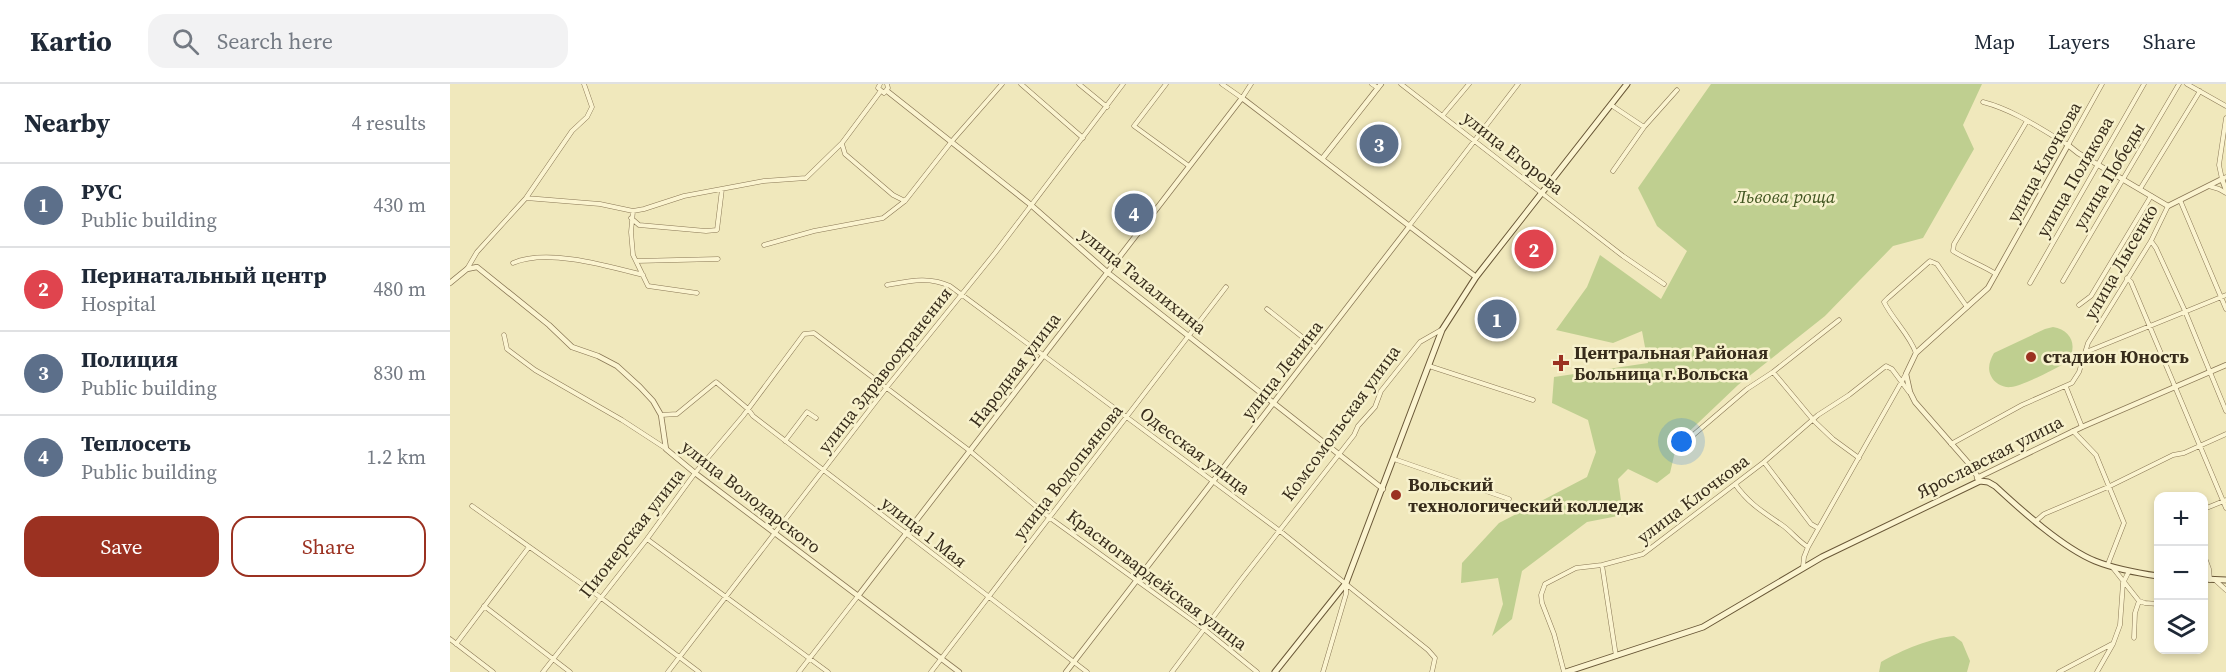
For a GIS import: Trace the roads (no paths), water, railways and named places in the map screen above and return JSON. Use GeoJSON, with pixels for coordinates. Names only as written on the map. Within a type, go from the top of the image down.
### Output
{"type":"FeatureCollection","features":[{"type":"Feature","properties":{"kind":"main road","name":"Комсомольская улица"},"geometry":{"type":"LineString","coordinates":[[1442,330],[1476,277],[1627,84]]}},
{"type":"Feature","properties":{"kind":"main road"},"geometry":{"type":"LineString","coordinates":[[1275,672],[1346,583],[1442,330]]}},
{"type":"Feature","properties":{"kind":"main road"},"geometry":{"type":"LineString","coordinates":[[1977,480],[1995,486],[2036,521],[2074,549],[2095,561],[2154,575]]}},
{"type":"Feature","properties":{"kind":"main road","name":"Ярославская улица"},"geometry":{"type":"LineString","coordinates":[[1565,672],[1703,627],[1803,567],[1977,480]]}},
{"type":"Feature","properties":{"kind":"main road"},"geometry":{"type":"LineString","coordinates":[[2210,580],[2226,580]]}},
{"type":"Feature","properties":{"kind":"street"},"geometry":{"type":"LineString","coordinates":[[450,283],[467,269],[477,252],[526,198],[572,131],[588,117],[592,107],[584,84]]}},
{"type":"Feature","properties":{"kind":"street"},"geometry":{"type":"LineString","coordinates":[[873,84],[887,91],[887,84]]}},
{"type":"Feature","properties":{"kind":"street"},"geometry":{"type":"LineString","coordinates":[[764,245],[814,231],[883,218],[905,201],[952,141],[1002,84]]}},
{"type":"Feature","properties":{"kind":"street"},"geometry":{"type":"LineString","coordinates":[[1022,84],[1083,138]]}},
{"type":"Feature","properties":{"kind":"street"},"geometry":{"type":"LineString","coordinates":[[1079,84],[1107,106]]}},
{"type":"Feature","properties":{"kind":"street","name":"улица Здравоохранения"},"geometry":{"type":"LineString","coordinates":[[668,672],[1123,84]]}},
{"type":"Feature","properties":{"kind":"street"},"geometry":{"type":"LineString","coordinates":[[1166,84],[1134,126],[1189,166]]}},
{"type":"Feature","properties":{"kind":"street"},"geometry":{"type":"LineString","coordinates":[[1222,84],[1476,277]]}},
{"type":"Feature","properties":{"kind":"street","name":"Народная улица"},"geometry":{"type":"LineString","coordinates":[[799,672],[1251,84]]}},
{"type":"Feature","properties":{"kind":"street"},"geometry":{"type":"LineString","coordinates":[[1322,159],[1379,86],[1372,84]]}},
{"type":"Feature","properties":{"kind":"street","name":"улица Егорова"},"geometry":{"type":"LineString","coordinates":[[1401,84],[1607,243],[1664,284]]}},
{"type":"Feature","properties":{"kind":"street"},"geometry":{"type":"LineString","coordinates":[[1443,115],[1469,84]]}},
{"type":"Feature","properties":{"kind":"street","name":"улица Ленина"},"geometry":{"type":"LineString","coordinates":[[1066,672],[1518,84]]}},
{"type":"Feature","properties":{"kind":"street","name":"улица Клочкова"},"geometry":{"type":"LineString","coordinates":[[1906,374],[1916,353],[1968,308],[1988,288],[1997,275],[2102,84]]}},
{"type":"Feature","properties":{"kind":"street","name":"улица Полякова"},"geometry":{"type":"LineString","coordinates":[[2030,284],[2144,84]]}},
{"type":"Feature","properties":{"kind":"street","name":"улица Победы"},"geometry":{"type":"LineString","coordinates":[[2063,281],[2179,84]]}},
{"type":"Feature","properties":{"kind":"street"},"geometry":{"type":"LineString","coordinates":[[2187,84],[2226,106]]}},
{"type":"Feature","properties":{"kind":"street"},"geometry":{"type":"LineString","coordinates":[[526,198],[600,204],[633,211],[684,196],[764,181],[806,178],[842,143],[880,88]]}},
{"type":"Feature","properties":{"kind":"street"},"geometry":{"type":"LineString","coordinates":[[1613,171],[1644,128],[1677,90]]}},
{"type":"Feature","properties":{"kind":"street","name":"улица Талалихина"},"geometry":{"type":"LineString","coordinates":[[887,91],[1031,205],[1107,272],[1383,489]]}},
{"type":"Feature","properties":{"kind":"street"},"geometry":{"type":"LineString","coordinates":[[2140,189],[2200,91]]}},
{"type":"Feature","properties":{"kind":"street"},"geometry":{"type":"LineString","coordinates":[[1983,102],[1996,105],[2027,121],[2168,206]]}},
{"type":"Feature","properties":{"kind":"street"},"geometry":{"type":"LineString","coordinates":[[1611,105],[1644,128]]}},
{"type":"Feature","properties":{"kind":"street"},"geometry":{"type":"LineString","coordinates":[[2226,118],[2219,165],[2226,192]]}},
{"type":"Feature","properties":{"kind":"street"},"geometry":{"type":"LineString","coordinates":[[1997,275],[1953,251],[1953,243],[2027,121]]}},
{"type":"Feature","properties":{"kind":"street"},"geometry":{"type":"LineString","coordinates":[[842,143],[845,154],[893,195],[905,201]]}},
{"type":"Feature","properties":{"kind":"street","name":"улица Лысенко"},"geometry":{"type":"LineString","coordinates":[[2066,387],[2072,384],[2079,372],[2088,343],[2108,315],[2127,278],[2151,241],[2168,206],[2224,178]]}},
{"type":"Feature","properties":{"kind":"street"},"geometry":{"type":"LineString","coordinates":[[2209,186],[2226,192]]}},
{"type":"Feature","properties":{"kind":"street"},"geometry":{"type":"LineString","coordinates":[[632,218],[639,225],[717,230],[722,189]]}},
{"type":"Feature","properties":{"kind":"street"},"geometry":{"type":"LineString","coordinates":[[893,195],[897,208]]}},
{"type":"Feature","properties":{"kind":"street"},"geometry":{"type":"LineString","coordinates":[[2079,305],[2091,297],[2151,196]]}},
{"type":"Feature","properties":{"kind":"street"},"geometry":{"type":"LineString","coordinates":[[2180,200],[2224,296],[2226,309]]}},
{"type":"Feature","properties":{"kind":"street"},"geometry":{"type":"LineString","coordinates":[[633,211],[633,255],[648,286],[697,293]]}},
{"type":"Feature","properties":{"kind":"street"},"geometry":{"type":"LineString","coordinates":[[2151,241],[2185,311],[2226,411]]}},
{"type":"Feature","properties":{"kind":"street"},"geometry":{"type":"LineString","coordinates":[[513,263],[538,257],[586,261],[643,275]]}},
{"type":"Feature","properties":{"kind":"street"},"geometry":{"type":"LineString","coordinates":[[636,261],[718,259]]}},
{"type":"Feature","properties":{"kind":"street"},"geometry":{"type":"LineString","coordinates":[[1916,353],[1912,343],[1889,313],[1884,302],[1917,272],[1930,261],[1937,264],[1968,308]]}},
{"type":"Feature","properties":{"kind":"street","name":"улица Володарского"},"geometry":{"type":"LineString","coordinates":[[467,269],[477,267],[549,325],[572,347],[598,356],[617,366],[653,401],[661,415],[666,449],[959,672]]}},
{"type":"Feature","properties":{"kind":"street"},"geometry":{"type":"LineString","coordinates":[[2127,278],[2150,325],[2226,508]]}},
{"type":"Feature","properties":{"kind":"street","name":"Одесская улица"},"geometry":{"type":"LineString","coordinates":[[887,285],[924,279],[939,281],[950,286],[1280,531],[1421,643],[1435,658],[1432,672]]}},
{"type":"Feature","properties":{"kind":"street","name":"улица Водопьянова"},"geometry":{"type":"LineString","coordinates":[[932,672],[1226,287]]}},
{"type":"Feature","properties":{"kind":"street"},"geometry":{"type":"LineString","coordinates":[[2085,352],[2224,296]]}},
{"type":"Feature","properties":{"kind":"street"},"geometry":{"type":"LineString","coordinates":[[1267,309],[1316,349]]}},
{"type":"Feature","properties":{"kind":"street"},"geometry":{"type":"LineString","coordinates":[[1685,442],[1747,389],[1773,372],[1839,320]]}},
{"type":"Feature","properties":{"kind":"street","name":"Комсомольская улица"},"geometry":{"type":"LineString","coordinates":[[1172,672],[1354,435],[1358,426],[1372,412],[1381,392],[1420,342],[1442,330]]}},
{"type":"Feature","properties":{"kind":"street","name":"Красногвардейская улица"},"geometry":{"type":"LineString","coordinates":[[814,333],[970,451],[1050,518],[1204,629],[1257,672]]}},
{"type":"Feature","properties":{"kind":"street","name":"Пионерская улица"},"geometry":{"type":"LineString","coordinates":[[543,672],[804,334],[814,333]]}},
{"type":"Feature","properties":{"kind":"street"},"geometry":{"type":"LineString","coordinates":[[504,335],[507,349],[535,370],[622,420],[666,449]]}},
{"type":"Feature","properties":{"kind":"street","name":"Ярославская улица"},"geometry":{"type":"LineString","coordinates":[[1977,480],[2073,431],[2226,365]]}},
{"type":"Feature","properties":{"kind":"street"},"geometry":{"type":"LineString","coordinates":[[1429,366],[1533,400]]}},
{"type":"Feature","properties":{"kind":"street","name":"улица Клочкова"},"geometry":{"type":"LineString","coordinates":[[1565,672],[1542,603],[1542,588],[1545,584],[1576,568],[1602,565],[1643,554],[1764,462],[1814,421],[1818,415],[1849,395],[1886,366],[1892,369],[1902,382]]}},
{"type":"Feature","properties":{"kind":"street"},"geometry":{"type":"LineString","coordinates":[[1773,372],[1814,421],[1833,439],[1859,458]]}},
{"type":"Feature","properties":{"kind":"street"},"geometry":{"type":"LineString","coordinates":[[1803,567],[1804,556],[1818,528],[1906,374]]}},
{"type":"Feature","properties":{"kind":"street"},"geometry":{"type":"LineString","coordinates":[[1906,374],[1910,392]]}},
{"type":"Feature","properties":{"kind":"street","name":"улица 1 Мая"},"geometry":{"type":"LineString","coordinates":[[661,415],[677,414],[716,382],[753,416],[823,471],[1087,672]]}},
{"type":"Feature","properties":{"kind":"street"},"geometry":{"type":"LineString","coordinates":[[1902,382],[1915,402],[1971,466],[1977,480]]}},
{"type":"Feature","properties":{"kind":"street"},"geometry":{"type":"LineString","coordinates":[[1950,444],[2060,387],[2066,387],[2082,427]]}},
{"type":"Feature","properties":{"kind":"street"},"geometry":{"type":"LineString","coordinates":[[785,441],[807,412],[816,418]]}},
{"type":"Feature","properties":{"kind":"street"},"geometry":{"type":"LineString","coordinates":[[2073,431],[2096,455],[2124,522],[2110,565],[2139,601],[2154,604]]}},
{"type":"Feature","properties":{"kind":"street"},"geometry":{"type":"LineString","coordinates":[[2036,521],[2044,514],[2108,487],[2173,455],[2184,453],[2226,434]]}},
{"type":"Feature","properties":{"kind":"street"},"geometry":{"type":"LineString","coordinates":[[1394,459],[1509,499]]}},
{"type":"Feature","properties":{"kind":"street"},"geometry":{"type":"LineString","coordinates":[[1764,462],[1811,524],[1818,528]]}},
{"type":"Feature","properties":{"kind":"street"},"geometry":{"type":"LineString","coordinates":[[1735,484],[1745,499],[1768,517],[1783,525],[1808,547]]}},
{"type":"Feature","properties":{"kind":"street"},"geometry":{"type":"LineString","coordinates":[[2208,507],[2224,500]]}},
{"type":"Feature","properties":{"kind":"street"},"geometry":{"type":"LineString","coordinates":[[472,506],[600,597],[699,672]]}},
{"type":"Feature","properties":{"kind":"street"},"geometry":{"type":"LineString","coordinates":[[647,539],[828,672]]}},
{"type":"Feature","properties":{"kind":"street"},"geometry":{"type":"LineString","coordinates":[[456,644],[529,547]]}},
{"type":"Feature","properties":{"kind":"street"},"geometry":{"type":"LineString","coordinates":[[1602,565],[1616,656]]}},
{"type":"Feature","properties":{"kind":"street"},"geometry":{"type":"LineString","coordinates":[[2097,672],[2113,644],[2120,625],[2123,583],[2129,571]]}},
{"type":"Feature","properties":{"kind":"street"},"geometry":{"type":"LineString","coordinates":[[2210,580],[2226,590]]}},
{"type":"Feature","properties":{"kind":"street"},"geometry":{"type":"LineString","coordinates":[[1323,672],[1346,594],[1346,583]]}},
{"type":"Feature","properties":{"kind":"street"},"geometry":{"type":"LineString","coordinates":[[2134,638],[2135,613],[2139,601]]}},
{"type":"Feature","properties":{"kind":"street"},"geometry":{"type":"LineString","coordinates":[[484,606],[570,672]]}},
{"type":"Feature","properties":{"kind":"street"},"geometry":{"type":"LineString","coordinates":[[450,639],[493,672]]}},
{"type":"Feature","properties":{"kind":"street"},"geometry":{"type":"LineString","coordinates":[[2059,672],[2113,644]]}},
{"type":"Feature","properties":{"kind":"place","name":"Полиция"},"geometry":{"type":"Point","coordinates":[1379,144]}},
{"type":"Feature","properties":{"kind":"place","name":"Теплосеть"},"geometry":{"type":"Point","coordinates":[1134,213]}},
{"type":"Feature","properties":{"kind":"place","name":"Перинатальный центр"},"geometry":{"type":"Point","coordinates":[1534,249]}},
{"type":"Feature","properties":{"kind":"place","name":"РУС"},"geometry":{"type":"Point","coordinates":[1497,319]}},
{"type":"Feature","properties":{"kind":"place","name":"стадион Юность"},"geometry":{"type":"Point","coordinates":[2031,357]}},
{"type":"Feature","properties":{"kind":"place","name":"Центральная Районая Больница г.Вольска"},"geometry":{"type":"Point","coordinates":[1561,363]}},
{"type":"Feature","properties":{"kind":"place","name":"Вольский технологический колледж"},"geometry":{"type":"Point","coordinates":[1396,495]}},
{"type":"Feature","properties":{"kind":"park label","name":"Львова роща"},"geometry":{"type":"Point","coordinates":[1785,197]}}]}
